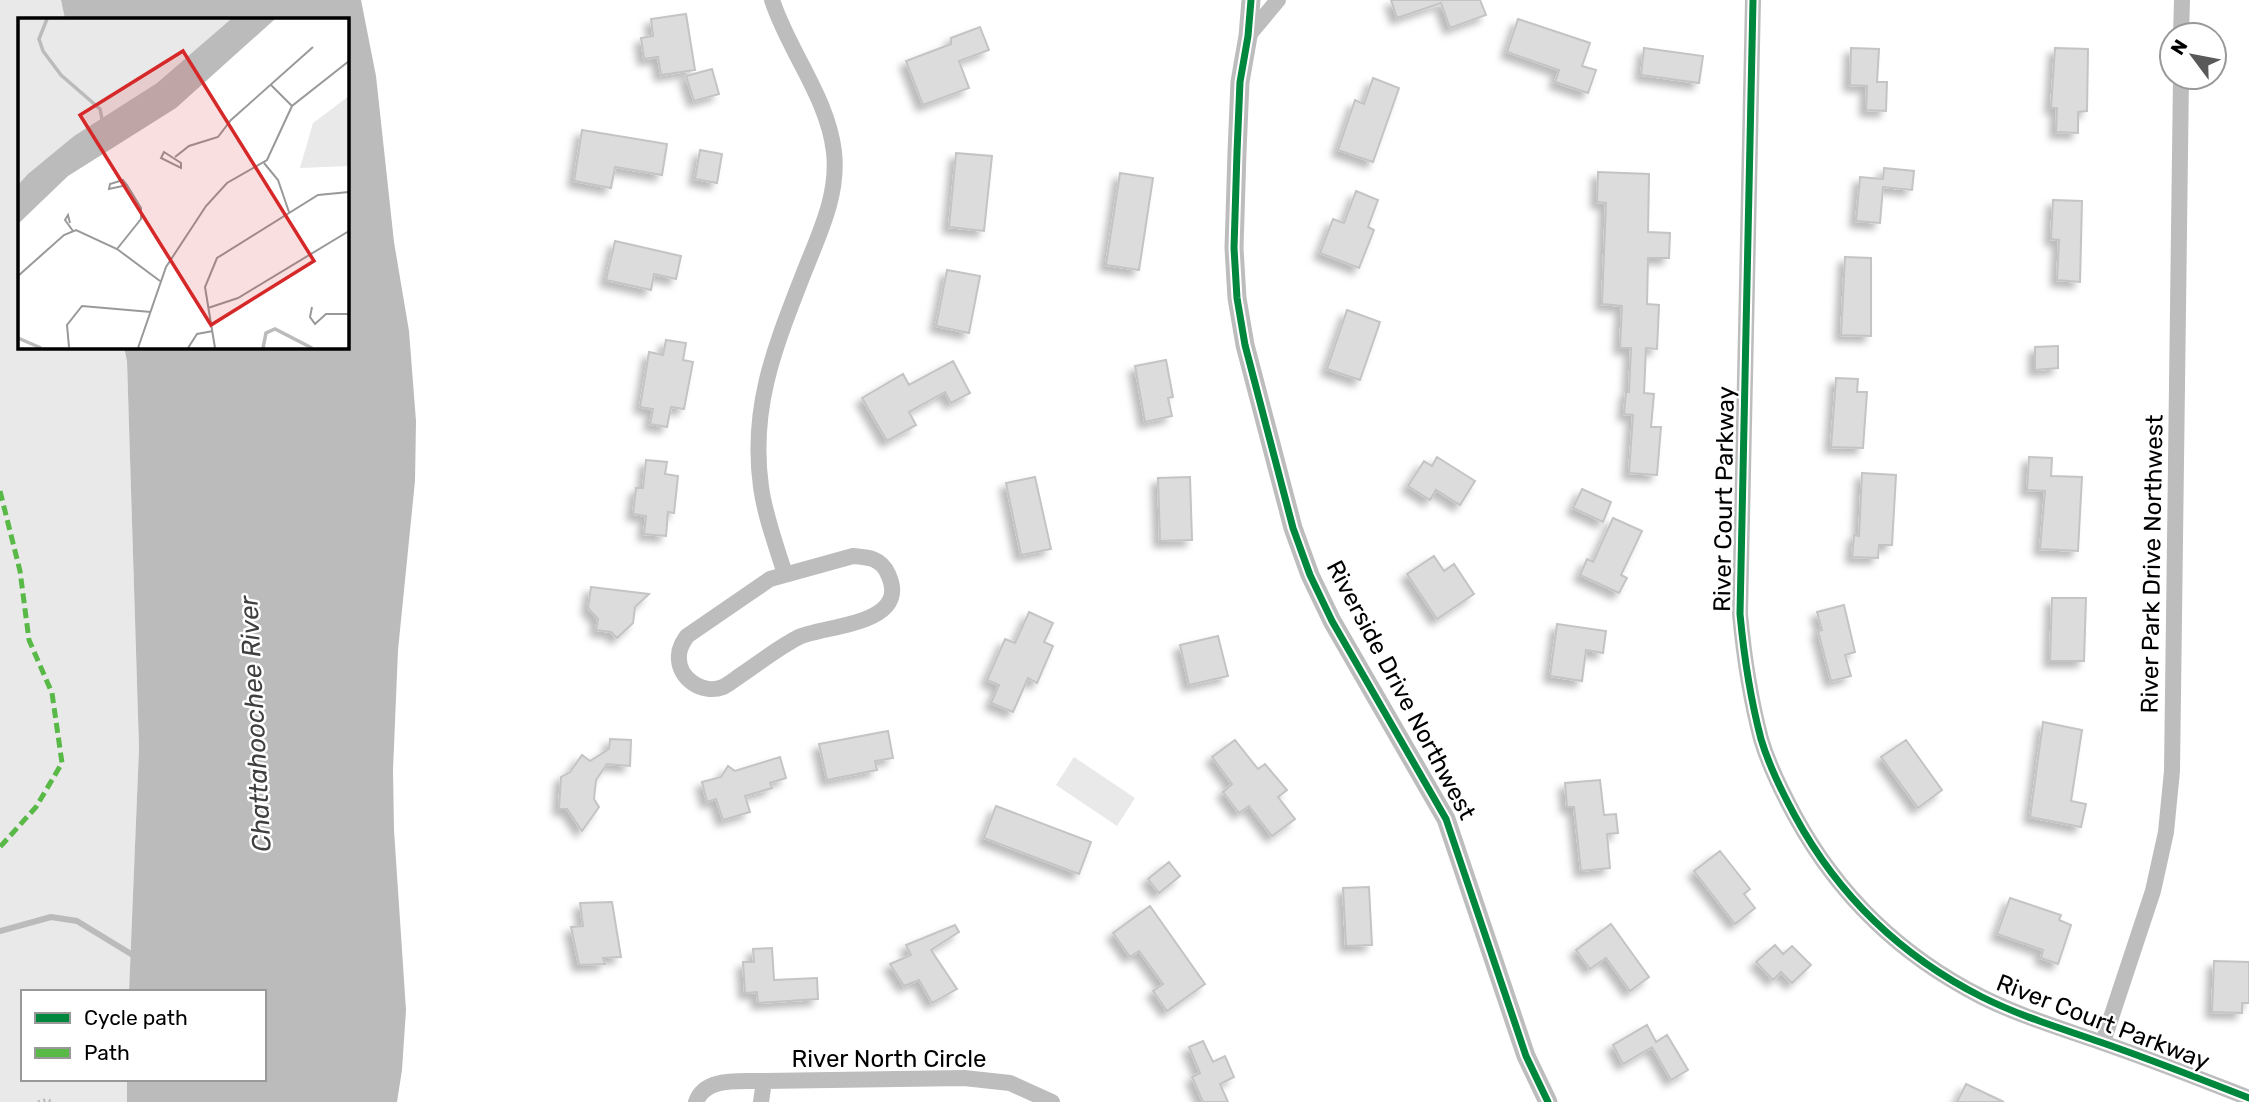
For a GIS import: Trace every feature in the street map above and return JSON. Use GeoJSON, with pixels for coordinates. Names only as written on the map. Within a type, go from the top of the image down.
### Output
{"type":"FeatureCollection","features":[{"type":"Feature","properties":{"kind":"street"},"geometry":{"type":"LineString","coordinates":[[772,0],[781,26],[825,113],[834,152],[830,207],[772,355],[760,413],[758,448],[761,488],[768,521],[785,574]]}},
{"type":"Feature","properties":{"kind":"street","name":"Riverside Drive Northwest"},"geometry":{"type":"LineString","coordinates":[[1251,0],[1240,82],[1234,248],[1237,298],[1245,345],[1293,528],[1310,575],[1332,621],[1446,819],[1525,1056],[1548,1102]]}},
{"type":"Feature","properties":{"kind":"street"},"geometry":{"type":"LineString","coordinates":[[1248,36],[1278,0]]}},
{"type":"Feature","properties":{"kind":"street","name":"River Court Parkway"},"geometry":{"type":"LineString","coordinates":[[1753,0],[1741,614],[1746,675],[1762,741],[1781,791],[1811,845],[1842,888],[1884,932],[1930,967],[1982,997],[2030,1018],[2103,1042],[2249,1098]]}},
{"type":"Feature","properties":{"kind":"street"},"geometry":{"type":"LineString","coordinates":[[2181,21],[2182,0]]}},
{"type":"Feature","properties":{"kind":"street","name":"River Park Drive Northwest"},"geometry":{"type":"LineString","coordinates":[[2103,1042],[2153,891],[2166,832],[2172,772],[2181,91]]}},
{"type":"Feature","properties":{"kind":"street"},"geometry":{"type":"LineString","coordinates":[[853,556],[872,558],[885,567],[891,582],[891,597],[883,610],[872,617],[799,637],[722,687],[705,689],[689,681],[681,669],[678,657],[687,636],[770,579],[785,574],[853,556]]}},
{"type":"Feature","properties":{"kind":"street","name":"River North Circle"},"geometry":{"type":"LineString","coordinates":[[696,1102],[703,1089],[713,1083],[964,1079],[1010,1083],[1052,1102]]}},
{"type":"Feature","properties":{"kind":"street","name":"River North Circle"},"geometry":{"type":"LineString","coordinates":[[761,1102],[764,1081]]}},
{"type":"Feature","properties":{"kind":"path"},"geometry":{"type":"LineString","coordinates":[[38,1102],[53,1102]]}},
{"type":"Feature","properties":{"kind":"shaded area"},"geometry":{"type":"Polygon","coordinates":[[[0,0],[61,0],[65,18],[18,18],[18,348],[124,348],[127,361],[139,748],[129,990],[21,990],[21,1081],[127,1081],[127,1102],[0,1102],[0,0]]]}},
{"type":"Feature","properties":{"kind":"shaded area"},"geometry":{"type":"Polygon","coordinates":[[[1074,757],[1135,798],[1117,826],[1056,785],[1074,757]]]}},
{"type":"Feature","properties":{"kind":"water","name":"Chattahoochee River"},"geometry":{"type":"Polygon","coordinates":[[[61,0],[361,0],[376,76],[394,242],[409,331],[416,421],[415,481],[398,650],[393,770],[394,830],[406,1010],[397,1102],[127,1102],[127,1081],[266,1081],[266,990],[129,990],[139,748],[127,361],[124,348],[348,348],[348,18],[65,18],[61,0]]]}},
{"type":"Feature","properties":{"kind":"building"},"geometry":{"type":"Polygon","coordinates":[[[1391,0],[1480,0],[1486,15],[1450,28],[1441,3],[1397,18],[1391,0]]]}},
{"type":"Feature","properties":{"kind":"building"},"geometry":{"type":"Polygon","coordinates":[[[686,14],[695,70],[661,75],[658,57],[644,59],[641,38],[653,36],[651,19],[686,14]]]}},
{"type":"Feature","properties":{"kind":"building"},"geometry":{"type":"Polygon","coordinates":[[[1518,19],[1590,43],[1582,66],[1596,70],[1588,93],[1555,82],[1559,70],[1507,52],[1518,19]]]}},
{"type":"Feature","properties":{"kind":"building"},"geometry":{"type":"Polygon","coordinates":[[[980,27],[989,50],[959,61],[969,88],[923,105],[906,61],[951,44],[951,38],[980,27]]]}},
{"type":"Feature","properties":{"kind":"building"},"geometry":{"type":"Polygon","coordinates":[[[1644,48],[1703,56],[1699,83],[1641,75],[1644,48]]]}},
{"type":"Feature","properties":{"kind":"building"},"geometry":{"type":"Polygon","coordinates":[[[1851,48],[1879,49],[1877,82],[1887,82],[1886,111],[1866,110],[1867,86],[1850,85],[1851,48]]]}},
{"type":"Feature","properties":{"kind":"building"},"geometry":{"type":"Polygon","coordinates":[[[2055,48],[2088,49],[2087,111],[2078,112],[2078,133],[2056,132],[2057,108],[2051,108],[2055,48]]]}},
{"type":"Feature","properties":{"kind":"building"},"geometry":{"type":"Polygon","coordinates":[[[712,69],[719,94],[694,101],[686,76],[712,69]]]}},
{"type":"Feature","properties":{"kind":"building"},"geometry":{"type":"Polygon","coordinates":[[[1373,78],[1399,88],[1373,162],[1338,150],[1355,100],[1364,104],[1373,78]]]}},
{"type":"Feature","properties":{"kind":"building"},"geometry":{"type":"Polygon","coordinates":[[[582,130],[667,144],[662,175],[615,167],[611,188],[574,181],[582,130]]]}},
{"type":"Feature","properties":{"kind":"building"},"geometry":{"type":"Polygon","coordinates":[[[700,150],[722,154],[717,183],[695,179],[700,150]]]}},
{"type":"Feature","properties":{"kind":"building"},"geometry":{"type":"Polygon","coordinates":[[[956,153],[992,156],[984,231],[949,227],[956,153]]]}},
{"type":"Feature","properties":{"kind":"building"},"geometry":{"type":"Polygon","coordinates":[[[1884,168],[1914,171],[1912,190],[1883,187],[1880,223],[1856,221],[1860,177],[1883,179],[1884,168]]]}},
{"type":"Feature","properties":{"kind":"building"},"geometry":{"type":"Polygon","coordinates":[[[1598,172],[1649,174],[1648,232],[1670,233],[1669,258],[1648,258],[1647,304],[1659,305],[1657,349],[1646,348],[1644,393],[1654,394],[1651,427],[1661,427],[1657,475],[1629,473],[1633,415],[1624,414],[1626,392],[1629,392],[1631,348],[1620,348],[1622,306],[1602,304],[1606,203],[1597,202],[1598,172]]]}},
{"type":"Feature","properties":{"kind":"building"},"geometry":{"type":"Polygon","coordinates":[[[1120,173],[1153,178],[1139,270],[1106,265],[1120,173]]]}},
{"type":"Feature","properties":{"kind":"building"},"geometry":{"type":"Polygon","coordinates":[[[1356,191],[1378,200],[1368,227],[1374,230],[1359,268],[1320,253],[1333,219],[1344,223],[1356,191]]]}},
{"type":"Feature","properties":{"kind":"building"},"geometry":{"type":"Polygon","coordinates":[[[2053,200],[2082,201],[2080,282],[2057,280],[2059,240],[2051,239],[2053,200]]]}},
{"type":"Feature","properties":{"kind":"building"},"geometry":{"type":"Polygon","coordinates":[[[615,241],[681,256],[676,279],[654,274],[651,290],[606,280],[615,241]]]}},
{"type":"Feature","properties":{"kind":"building"},"geometry":{"type":"Polygon","coordinates":[[[1845,257],[1871,258],[1871,336],[1841,335],[1845,257]]]}},
{"type":"Feature","properties":{"kind":"building"},"geometry":{"type":"Polygon","coordinates":[[[947,270],[980,276],[969,333],[936,326],[947,270]]]}},
{"type":"Feature","properties":{"kind":"building"},"geometry":{"type":"Polygon","coordinates":[[[1347,310],[1380,322],[1360,380],[1327,369],[1347,310]]]}},
{"type":"Feature","properties":{"kind":"building"},"geometry":{"type":"Polygon","coordinates":[[[666,340],[686,343],[683,360],[693,362],[684,409],[671,407],[667,427],[650,424],[653,409],[640,407],[649,352],[663,355],[666,340]]]}},
{"type":"Feature","properties":{"kind":"building"},"geometry":{"type":"Polygon","coordinates":[[[2058,346],[2058,368],[2035,370],[2035,347],[2058,346]]]}},
{"type":"Feature","properties":{"kind":"building"},"geometry":{"type":"Polygon","coordinates":[[[1166,360],[1173,397],[1168,398],[1172,416],[1145,422],[1135,366],[1166,360]]]}},
{"type":"Feature","properties":{"kind":"building"},"geometry":{"type":"Polygon","coordinates":[[[953,361],[970,393],[951,403],[945,392],[909,412],[916,425],[887,441],[862,398],[903,374],[909,385],[953,361]]]}},
{"type":"Feature","properties":{"kind":"building"},"geometry":{"type":"Polygon","coordinates":[[[1836,378],[1858,379],[1857,392],[1867,392],[1863,448],[1831,447],[1836,378]]]}},
{"type":"Feature","properties":{"kind":"building"},"geometry":{"type":"Polygon","coordinates":[[[1437,457],[1475,481],[1460,505],[1436,490],[1430,500],[1408,486],[1424,461],[1432,466],[1437,457]]]}},
{"type":"Feature","properties":{"kind":"building"},"geometry":{"type":"Polygon","coordinates":[[[2029,457],[2052,458],[2051,476],[2082,477],[2078,551],[2040,549],[2045,491],[2027,490],[2029,457]]]}},
{"type":"Feature","properties":{"kind":"building"},"geometry":{"type":"Polygon","coordinates":[[[646,460],[667,462],[665,474],[678,476],[674,513],[668,512],[666,536],[644,534],[646,516],[633,514],[636,488],[643,488],[646,460]]]}},
{"type":"Feature","properties":{"kind":"building"},"geometry":{"type":"Polygon","coordinates":[[[1862,473],[1896,475],[1892,545],[1879,545],[1878,558],[1852,557],[1854,535],[1859,536],[1862,473]]]}},
{"type":"Feature","properties":{"kind":"building"},"geometry":{"type":"Polygon","coordinates":[[[1035,477],[1051,549],[1021,555],[1006,483],[1035,477]]]}},
{"type":"Feature","properties":{"kind":"building"},"geometry":{"type":"Polygon","coordinates":[[[1190,477],[1192,540],[1160,541],[1158,478],[1190,477]]]}},
{"type":"Feature","properties":{"kind":"building"},"geometry":{"type":"Polygon","coordinates":[[[1582,489],[1611,502],[1603,522],[1573,508],[1582,489]]]}},
{"type":"Feature","properties":{"kind":"building"},"geometry":{"type":"Polygon","coordinates":[[[1613,518],[1642,531],[1621,575],[1627,578],[1619,593],[1580,575],[1587,559],[1593,562],[1613,518]]]}},
{"type":"Feature","properties":{"kind":"building"},"geometry":{"type":"Polygon","coordinates":[[[1434,556],[1444,571],[1454,564],[1474,594],[1437,619],[1407,574],[1434,556]]]}},
{"type":"Feature","properties":{"kind":"building"},"geometry":{"type":"Polygon","coordinates":[[[591,587],[649,594],[635,607],[633,623],[617,638],[611,632],[596,630],[598,619],[588,608],[591,587]]]}},
{"type":"Feature","properties":{"kind":"building"},"geometry":{"type":"Polygon","coordinates":[[[2052,598],[2086,598],[2084,661],[2050,661],[2052,598]]]}},
{"type":"Feature","properties":{"kind":"building"},"geometry":{"type":"Polygon","coordinates":[[[1844,605],[1855,652],[1845,655],[1851,676],[1831,681],[1818,631],[1822,630],[1817,612],[1844,605]]]}},
{"type":"Feature","properties":{"kind":"building"},"geometry":{"type":"Polygon","coordinates":[[[1029,612],[1053,623],[1044,642],[1053,646],[1037,683],[1028,678],[1013,712],[991,703],[999,685],[987,680],[1005,639],[1015,643],[1029,612]]]}},
{"type":"Feature","properties":{"kind":"building"},"geometry":{"type":"Polygon","coordinates":[[[1557,624],[1606,631],[1603,653],[1586,650],[1582,681],[1550,676],[1557,624]]]}},
{"type":"Feature","properties":{"kind":"building"},"geometry":{"type":"Polygon","coordinates":[[[1218,636],[1228,676],[1189,685],[1180,645],[1218,636]]]}},
{"type":"Feature","properties":{"kind":"building"},"geometry":{"type":"Polygon","coordinates":[[[2043,722],[2082,730],[2071,801],[2086,804],[2081,827],[2030,817],[2043,722]]]}},
{"type":"Feature","properties":{"kind":"building"},"geometry":{"type":"Polygon","coordinates":[[[888,731],[893,758],[875,761],[877,770],[827,780],[819,744],[888,731]]]}},
{"type":"Feature","properties":{"kind":"building"},"geometry":{"type":"Polygon","coordinates":[[[610,739],[631,740],[630,766],[607,764],[596,780],[594,799],[599,807],[582,831],[567,809],[559,809],[561,777],[570,772],[582,755],[590,761],[609,749],[610,739]]]}},
{"type":"Feature","properties":{"kind":"building"},"geometry":{"type":"Polygon","coordinates":[[[1235,740],[1258,769],[1265,764],[1287,790],[1278,797],[1295,819],[1272,836],[1249,806],[1239,813],[1223,792],[1232,784],[1212,757],[1235,740]]]}},
{"type":"Feature","properties":{"kind":"building"},"geometry":{"type":"Polygon","coordinates":[[[1906,740],[1942,790],[1918,808],[1881,757],[1906,740]]]}},
{"type":"Feature","properties":{"kind":"building"},"geometry":{"type":"Polygon","coordinates":[[[780,757],[786,778],[770,783],[772,788],[745,796],[750,812],[723,820],[716,799],[707,802],[702,782],[721,777],[728,766],[735,771],[780,757]]]}},
{"type":"Feature","properties":{"kind":"building"},"geometry":{"type":"Polygon","coordinates":[[[1600,780],[1604,815],[1616,814],[1618,833],[1607,834],[1610,868],[1581,871],[1574,807],[1567,807],[1565,783],[1600,780]]]}},
{"type":"Feature","properties":{"kind":"building"},"geometry":{"type":"Polygon","coordinates":[[[996,806],[1091,842],[1079,874],[984,838],[996,806]]]}},
{"type":"Feature","properties":{"kind":"building"},"geometry":{"type":"Polygon","coordinates":[[[1720,851],[1750,889],[1744,894],[1755,908],[1735,924],[1694,871],[1720,851]]]}},
{"type":"Feature","properties":{"kind":"building"},"geometry":{"type":"Polygon","coordinates":[[[1169,862],[1180,876],[1159,893],[1148,879],[1169,862]]]}},
{"type":"Feature","properties":{"kind":"building"},"geometry":{"type":"Polygon","coordinates":[[[1369,887],[1372,945],[1346,946],[1343,888],[1369,887]]]}},
{"type":"Feature","properties":{"kind":"building"},"geometry":{"type":"Polygon","coordinates":[[[2010,898],[2061,915],[2059,920],[2071,925],[2058,964],[2041,958],[2043,950],[1997,934],[2010,898]]]}},
{"type":"Feature","properties":{"kind":"building"},"geometry":{"type":"Polygon","coordinates":[[[612,902],[621,957],[603,958],[605,964],[579,965],[571,927],[583,926],[580,903],[612,902]]]}},
{"type":"Feature","properties":{"kind":"building"},"geometry":{"type":"Polygon","coordinates":[[[1150,906],[1205,984],[1167,1011],[1153,991],[1163,984],[1139,951],[1130,957],[1113,933],[1150,906]]]}},
{"type":"Feature","properties":{"kind":"building"},"geometry":{"type":"Polygon","coordinates":[[[1611,924],[1649,977],[1630,991],[1606,958],[1590,969],[1576,950],[1611,924]]]}},
{"type":"Feature","properties":{"kind":"building"},"geometry":{"type":"Polygon","coordinates":[[[955,925],[959,932],[931,950],[957,989],[932,1003],[919,980],[904,986],[890,964],[911,955],[906,945],[955,925]]]}},
{"type":"Feature","properties":{"kind":"building"},"geometry":{"type":"Polygon","coordinates":[[[1775,945],[1783,954],[1792,946],[1811,965],[1792,983],[1781,972],[1773,980],[1756,962],[1775,945]]]}},
{"type":"Feature","properties":{"kind":"building"},"geometry":{"type":"Polygon","coordinates":[[[772,948],[774,980],[817,978],[818,999],[758,1003],[757,992],[745,993],[743,962],[754,962],[753,949],[772,948]]]}},
{"type":"Feature","properties":{"kind":"building"},"geometry":{"type":"Polygon","coordinates":[[[2214,961],[2249,962],[2249,1003],[2242,1003],[2242,1013],[2212,1012],[2214,961]]]}},
{"type":"Feature","properties":{"kind":"building"},"geometry":{"type":"Polygon","coordinates":[[[1647,1025],[1656,1042],[1667,1035],[1688,1070],[1671,1080],[1652,1047],[1623,1064],[1613,1045],[1647,1025]]]}},
{"type":"Feature","properties":{"kind":"building"},"geometry":{"type":"Polygon","coordinates":[[[1203,1041],[1213,1062],[1225,1056],[1234,1077],[1220,1084],[1228,1102],[1203,1102],[1192,1077],[1200,1073],[1189,1047],[1203,1041]]]}},
{"type":"Feature","properties":{"kind":"building"},"geometry":{"type":"Polygon","coordinates":[[[1966,1084],[2004,1102],[1957,1102],[1966,1084]]]}},
{"type":"Feature","properties":{"kind":"waterway"},"geometry":{"type":"LineString","coordinates":[[0,931],[51,917],[77,921],[136,957]]}},
{"type":"Feature","properties":{"kind":"marked path"},"geometry":{"type":"LineString","coordinates":[[0,491],[20,571],[29,640],[52,693],[62,763],[36,807],[0,847]]}},
{"type":"Feature","properties":{"kind":"cycle path"},"geometry":{"type":"LineString","coordinates":[[1251,0],[1240,82],[1234,248],[1237,298],[1245,345],[1293,528],[1310,575],[1332,621],[1446,819],[1526,1056],[1548,1102]]}},
{"type":"Feature","properties":{"kind":"cycle path"},"geometry":{"type":"LineString","coordinates":[[1753,0],[1740,614],[1754,708],[1761,739],[1776,779],[1812,845],[1831,872],[1874,921],[1925,963],[1952,981],[2011,1010],[2249,1098]]}}]}
